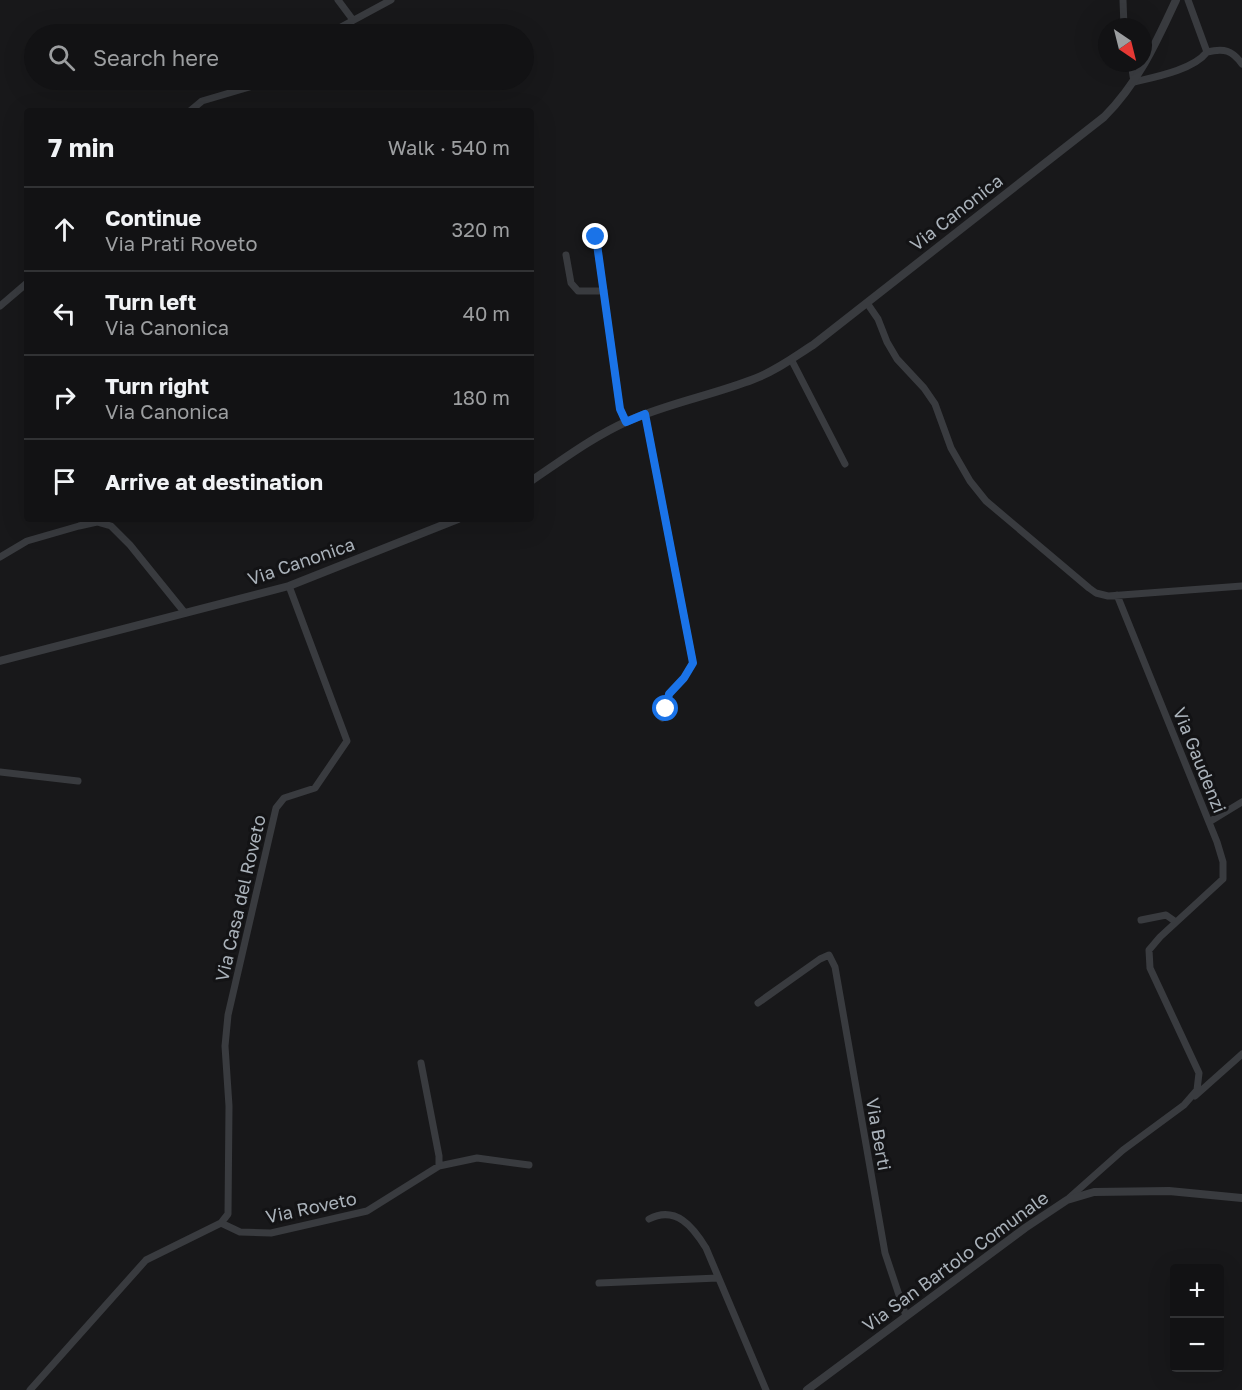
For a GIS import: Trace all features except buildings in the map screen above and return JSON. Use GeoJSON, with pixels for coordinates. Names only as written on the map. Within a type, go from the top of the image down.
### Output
{"type":"FeatureCollection","features":[{"type":"Feature","properties":{"kind":"street"},"geometry":{"type":"LineString","coordinates":[[338,0],[353,20]]}},
{"type":"Feature","properties":{"kind":"street"},"geometry":{"type":"LineString","coordinates":[[346,24],[391,0]]}},
{"type":"Feature","properties":{"kind":"street"},"geometry":{"type":"LineString","coordinates":[[1123,0],[1124,18]]}},
{"type":"Feature","properties":{"kind":"street","name":"Via Canonica"},"geometry":{"type":"LineString","coordinates":[[534,479],[626,422],[756,378],[813,345],[1104,117],[1121,100],[1134,82],[1176,0]]}},
{"type":"Feature","properties":{"kind":"street"},"geometry":{"type":"LineString","coordinates":[[1188,0],[1207,52]]}},
{"type":"Feature","properties":{"kind":"street"},"geometry":{"type":"LineString","coordinates":[[1132,72],[1134,82],[1172,72],[1195,62],[1207,52],[1219,49],[1228,50],[1236,55],[1242,64]]}},
{"type":"Feature","properties":{"kind":"street"},"geometry":{"type":"LineString","coordinates":[[194,108],[202,101],[239,90]]}},
{"type":"Feature","properties":{"kind":"street"},"geometry":{"type":"LineString","coordinates":[[596,237],[620,409],[626,422]]}},
{"type":"Feature","properties":{"kind":"street"},"geometry":{"type":"LineString","coordinates":[[566,255],[571,283],[578,291],[604,291]]}},
{"type":"Feature","properties":{"kind":"street"},"geometry":{"type":"LineString","coordinates":[[0,306],[24,286]]}},
{"type":"Feature","properties":{"kind":"street"},"geometry":{"type":"LineString","coordinates":[[867,303],[878,319],[897,359],[924,388],[934,404],[960,466],[986,501],[1089,588],[1096,593],[1117,595],[1242,586]]}},
{"type":"Feature","properties":{"kind":"street"},"geometry":{"type":"LineString","coordinates":[[791,359],[845,464]]}},
{"type":"Feature","properties":{"kind":"street"},"geometry":{"type":"LineString","coordinates":[[645,414],[693,663],[684,678],[669,694],[662,718]]}},
{"type":"Feature","properties":{"kind":"street"},"geometry":{"type":"LineString","coordinates":[[0,556],[27,541],[79,526],[97,522],[111,526],[130,545],[185,613]]}},
{"type":"Feature","properties":{"kind":"street","name":"Via Canonica"},"geometry":{"type":"LineString","coordinates":[[0,661],[289,586],[450,522]]}},
{"type":"Feature","properties":{"kind":"street","name":"Via Casa del Roveto"},"geometry":{"type":"LineString","coordinates":[[221,1223],[228,1214],[230,1106],[225,1046],[228,1015],[276,808],[284,798],[315,788],[347,741],[289,586]]}},
{"type":"Feature","properties":{"kind":"street","name":"Via Gaudenzi"},"geometry":{"type":"LineString","coordinates":[[1067,1200],[1123,1150],[1184,1105],[1197,1090],[1199,1072],[1150,968],[1149,950],[1223,879],[1223,862],[1209,822],[1117,595]]}},
{"type":"Feature","properties":{"kind":"street"},"geometry":{"type":"LineString","coordinates":[[0,772],[78,781]]}},
{"type":"Feature","properties":{"kind":"street"},"geometry":{"type":"LineString","coordinates":[[1209,822],[1242,802]]}},
{"type":"Feature","properties":{"kind":"street"},"geometry":{"type":"LineString","coordinates":[[1141,920],[1166,915],[1176,922]]}},
{"type":"Feature","properties":{"kind":"street","name":"Via Berti"},"geometry":{"type":"LineString","coordinates":[[758,1003],[829,955],[835,967],[885,1253],[906,1316]]}},
{"type":"Feature","properties":{"kind":"street"},"geometry":{"type":"LineString","coordinates":[[1184,1105],[1210,1085],[1242,1054]]}},
{"type":"Feature","properties":{"kind":"street"},"geometry":{"type":"LineString","coordinates":[[421,1063],[439,1166]]}},
{"type":"Feature","properties":{"kind":"street","name":"Via Roveto"},"geometry":{"type":"LineString","coordinates":[[221,1223],[240,1232],[271,1233],[367,1211],[439,1166],[477,1158],[529,1165]]}},
{"type":"Feature","properties":{"kind":"street","name":"Via San Bartolo Comunale"},"geometry":{"type":"LineString","coordinates":[[807,1390],[1025,1228],[1067,1200],[1094,1192],[1169,1191],[1242,1198]]}},
{"type":"Feature","properties":{"kind":"street"},"geometry":{"type":"LineString","coordinates":[[649,1219],[660,1213],[678,1217],[694,1229],[706,1248],[766,1390]]}},
{"type":"Feature","properties":{"kind":"street"},"geometry":{"type":"LineString","coordinates":[[30,1390],[146,1260],[221,1223]]}},
{"type":"Feature","properties":{"kind":"street"},"geometry":{"type":"LineString","coordinates":[[599,1283],[718,1278]]}},
{"type":"Feature","properties":{"kind":"route"},"geometry":{"type":"LineString","coordinates":[[596,237],[620,409],[626,422],[645,414],[693,663],[684,678],[669,694],[666,709]]}}]}
